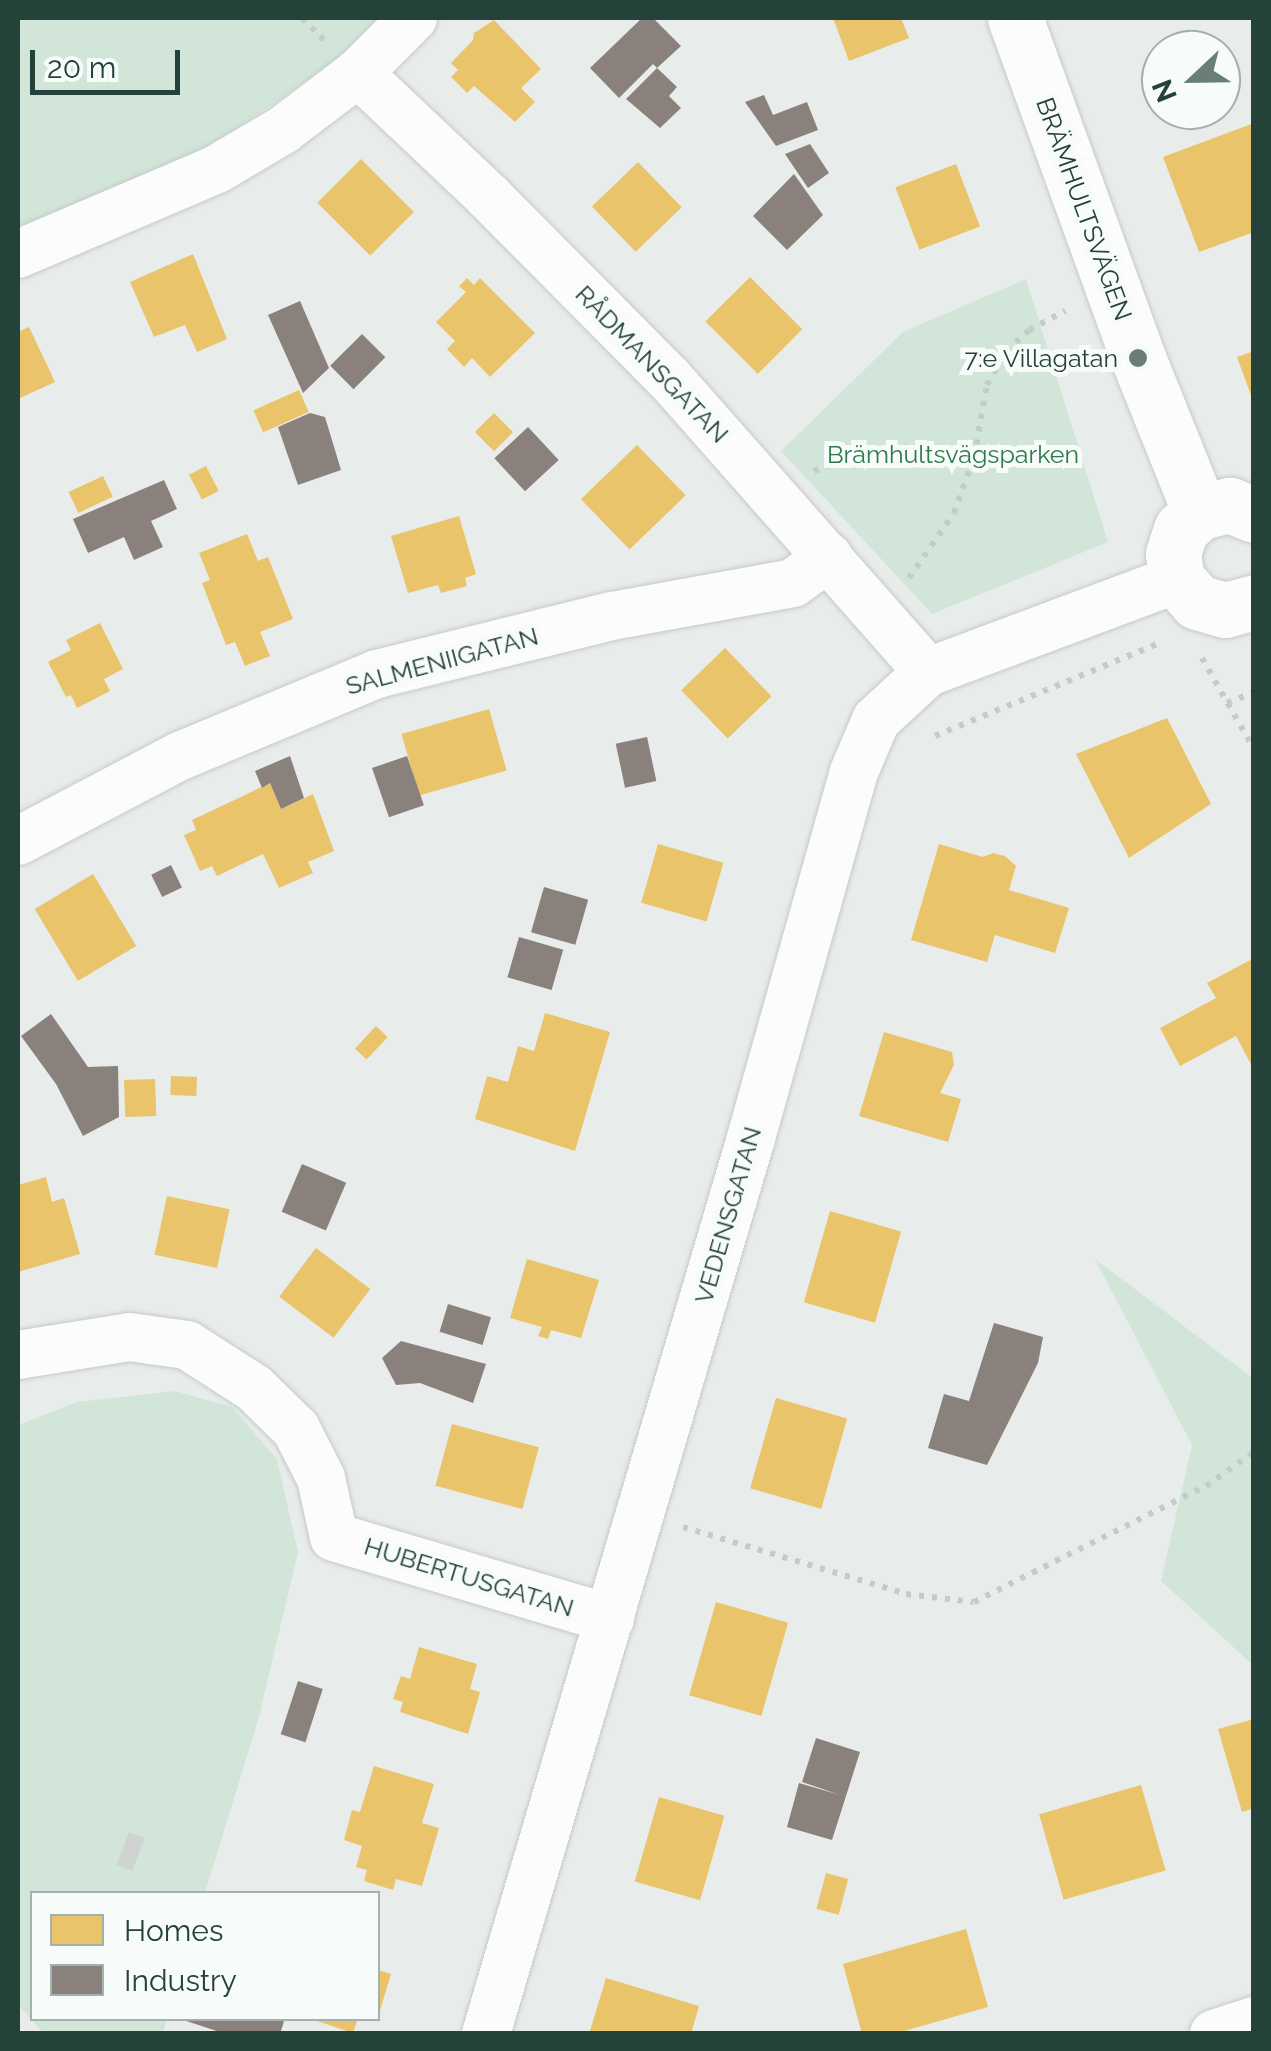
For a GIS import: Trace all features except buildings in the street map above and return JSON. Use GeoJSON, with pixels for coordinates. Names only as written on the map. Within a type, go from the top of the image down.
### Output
{"type":"FeatureCollection","features":[{"type":"Feature","properties":{"kind":"street"},"geometry":{"type":"LineString","coordinates":[[18,254],[217,169],[282,130],[358,73],[413,18]]}},
{"type":"Feature","properties":{"kind":"street","name":"BRÄMHULTSVÄGEN"},"geometry":{"type":"LineString","coordinates":[[1015,18],[1138,358],[1200,512]]}},
{"type":"Feature","properties":{"kind":"street","name":"RÅDMANSGATAN"},"geometry":{"type":"LineString","coordinates":[[358,73],[490,196],[669,378],[928,672]]}},
{"type":"Feature","properties":{"kind":"street"},"geometry":{"type":"LineString","coordinates":[[1249,616],[1210,608],[1185,592],[1177,579],[1172,554],[1176,541],[1200,512],[1230,506],[1254,515]]}},
{"type":"Feature","properties":{"kind":"street","name":"SALMENIIGATAN"},"geometry":{"type":"LineString","coordinates":[[18,841],[180,756],[377,674],[612,616],[793,583],[829,557]]}},
{"type":"Feature","properties":{"kind":"street","name":"VEDENSGATAN"},"geometry":{"type":"LineString","coordinates":[[486,2034],[853,774],[876,720],[928,672],[1177,579]]}},
{"type":"Feature","properties":{"kind":"street","name":"HUBERTUSGATAN"},"geometry":{"type":"LineString","coordinates":[[18,1355],[129,1337],[187,1345],[254,1388],[296,1428],[322,1478],[334,1537],[610,1619]]}},
{"type":"Feature","properties":{"kind":"street"},"geometry":{"type":"LineString","coordinates":[[1214,2034],[1254,2021]]}},
{"type":"Feature","properties":{"kind":"path"},"geometry":{"type":"LineString","coordinates":[[878,614],[916,570],[954,513],[974,457],[987,385],[1006,351],[1029,330],[1065,310]]}},
{"type":"Feature","properties":{"kind":"path"},"geometry":{"type":"LineString","coordinates":[[777,498],[822,466],[865,452],[904,447],[974,457]]}},
{"type":"Feature","properties":{"kind":"path"},"geometry":{"type":"LineString","coordinates":[[921,747],[934,736],[1162,642]]}},
{"type":"Feature","properties":{"kind":"path"},"geometry":{"type":"LineString","coordinates":[[1227,703],[1254,692]]}},
{"type":"Feature","properties":{"kind":"path"},"geometry":{"type":"LineString","coordinates":[[679,1526],[906,1594],[974,1602],[1206,1486],[1254,1452]]}},
{"type":"Feature","properties":{"kind":"path"},"geometry":{"type":"LineString","coordinates":[[673,1544],[684,1507]]}},
{"type":"Feature","properties":{"kind":"green space"},"geometry":{"type":"Polygon","coordinates":[[[18,18],[390,18],[373,37],[202,151],[18,229],[18,18]]]}},
{"type":"Feature","properties":{"kind":"green space","name":"Brämhultsvägsparken"},"geometry":{"type":"Polygon","coordinates":[[[1026,279],[1108,542],[932,614],[781,451],[903,332],[1026,279]]]}},
{"type":"Feature","properties":{"kind":"green space"},"geometry":{"type":"Polygon","coordinates":[[[1095,1259],[1253,1378],[1253,1665],[1161,1581],[1192,1445],[1095,1259]]]}},
{"type":"Feature","properties":{"kind":"green space"},"geometry":{"type":"Polygon","coordinates":[[[175,1391],[232,1407],[277,1459],[298,1552],[259,1717],[206,1891],[30,1891],[30,2018],[18,2004],[18,1425],[77,1402],[175,1391]]]}},
{"type":"Feature","properties":{"kind":"green space"},"geometry":{"type":"Polygon","coordinates":[[[33,2021],[166,2021],[163,2033],[43,2033],[33,2021]]]}},
{"type":"Feature","properties":{"kind":"place","name":"7:e Villagatan"},"geometry":{"type":"Point","coordinates":[1138,358]}}]}
